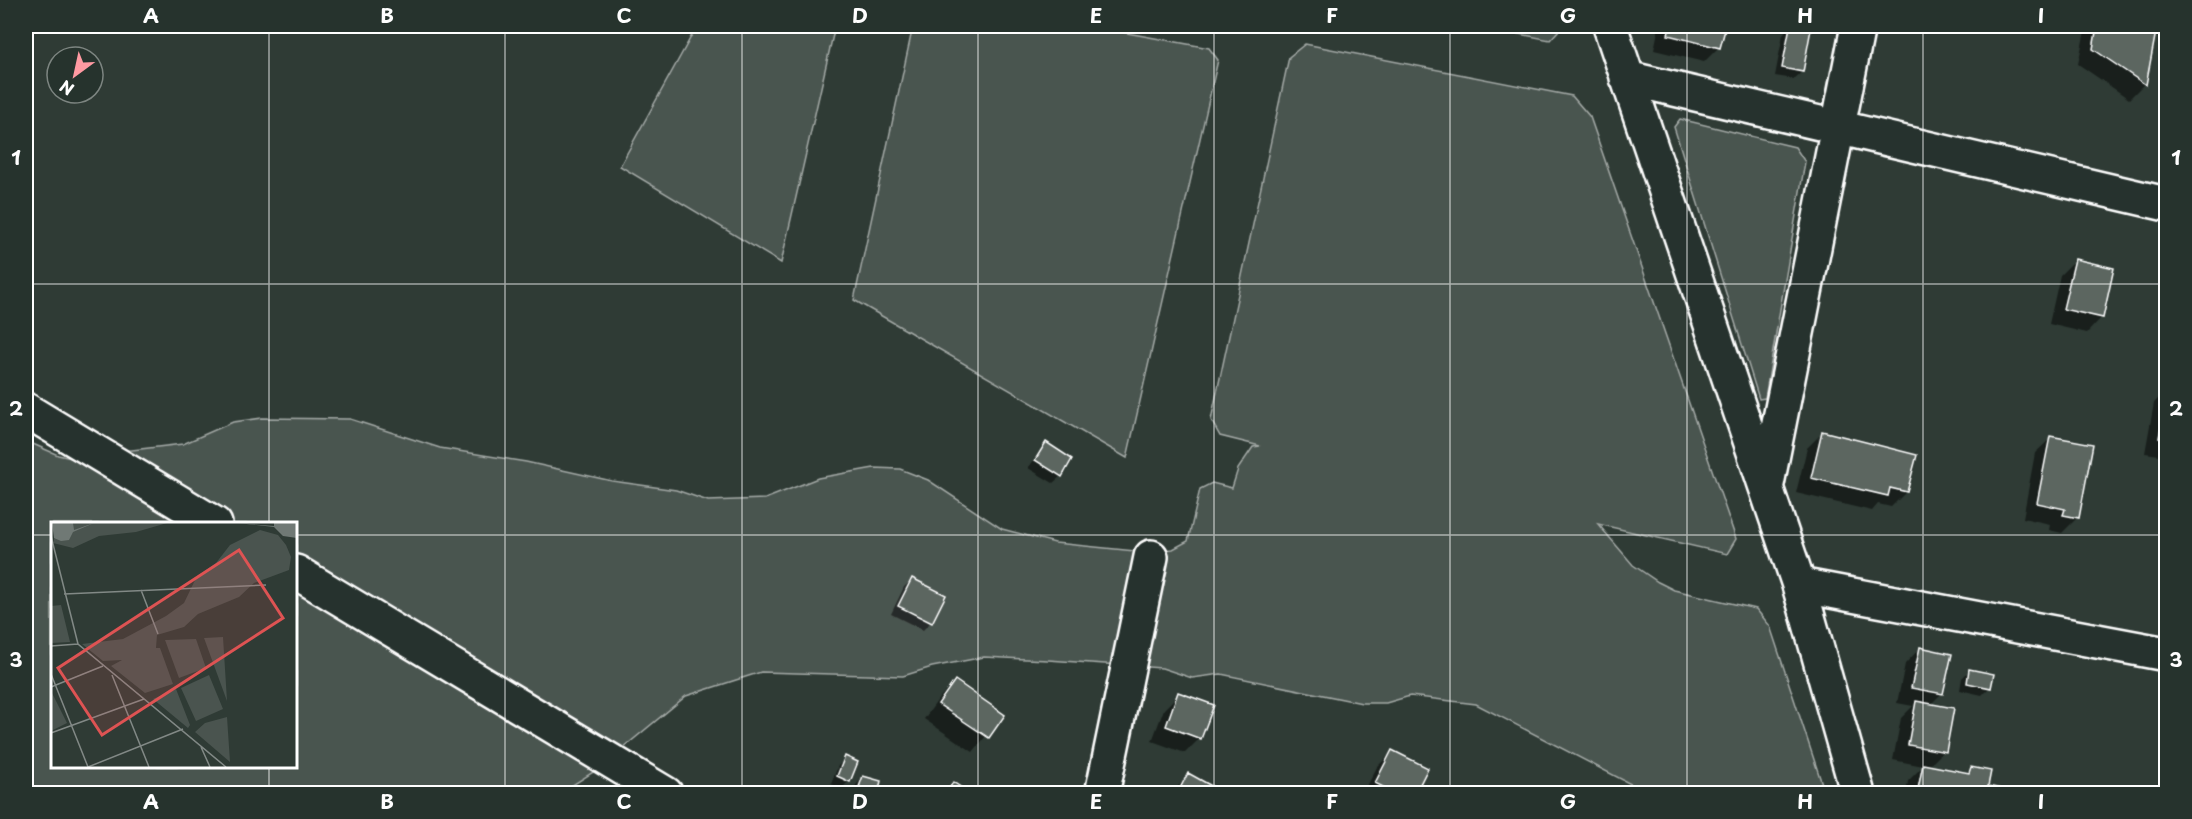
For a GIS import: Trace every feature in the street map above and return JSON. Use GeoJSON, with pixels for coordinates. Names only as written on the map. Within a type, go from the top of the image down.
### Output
{"type":"FeatureCollection","features":[{"type":"Feature","properties":{"kind":"street"},"geometry":{"type":"LineString","coordinates":[[1610,26],[1799,585],[1858,794]]}},
{"type":"Feature","properties":{"kind":"street"},"geometry":{"type":"LineString","coordinates":[[1767,486],[1858,26]]}},
{"type":"Feature","properties":{"kind":"street"},"geometry":{"type":"LineString","coordinates":[[1627,78],[2166,204]]}},
{"type":"Feature","properties":{"kind":"street"},"geometry":{"type":"LineString","coordinates":[[26,410],[212,522]]}},
{"type":"Feature","properties":{"kind":"street"},"geometry":{"type":"LineString","coordinates":[[1102,794],[1151,556]]}},
{"type":"Feature","properties":{"kind":"street"},"geometry":{"type":"LineString","coordinates":[[297,573],[666,794]]}},
{"type":"Feature","properties":{"kind":"street"},"geometry":{"type":"LineString","coordinates":[[1799,585],[2166,654]]}},
{"type":"Feature","properties":{"kind":"shaded area"},"geometry":{"type":"Polygon","coordinates":[[[697,26],[835,26],[781,263],[620,166],[697,26]]]}},
{"type":"Feature","properties":{"kind":"shaded area"},"geometry":{"type":"Polygon","coordinates":[[[913,26],[1089,26],[1209,48],[1218,60],[1127,458],[854,300],[913,26]]]}},
{"type":"Feature","properties":{"kind":"shaded area"},"geometry":{"type":"Polygon","coordinates":[[[1478,26],[1559,26],[1560,29],[1550,40],[1478,26]]]}},
{"type":"Feature","properties":{"kind":"shaded area"},"geometry":{"type":"Polygon","coordinates":[[[1305,44],[1572,96],[1590,117],[1736,539],[1727,554],[1598,524],[1633,565],[1658,582],[1674,590],[1756,609],[1770,626],[1825,793],[1648,793],[1476,704],[1410,696],[1386,703],[1362,703],[1221,674],[1192,678],[1162,668],[984,657],[932,667],[903,676],[761,672],[686,696],[595,771],[560,793],[26,793],[26,441],[58,455],[89,462],[115,452],[183,444],[233,422],[262,418],[350,419],[440,448],[526,462],[612,481],[676,490],[708,501],[765,499],[818,478],[874,468],[900,469],[928,480],[1002,529],[1055,543],[1145,552],[1173,549],[1188,541],[1200,489],[1212,483],[1232,488],[1238,469],[1253,447],[1260,446],[1220,436],[1211,420],[1289,57],[1305,44]]]}},
{"type":"Feature","properties":{"kind":"shaded area"},"geometry":{"type":"Polygon","coordinates":[[[1680,119],[1795,147],[1805,162],[1765,398],[1759,399],[1674,127],[1680,119]]]}},
{"type":"Feature","properties":{"kind":"building"},"geometry":{"type":"Polygon","coordinates":[[[1670,26],[1726,26],[1720,48],[1668,35],[1670,26]]]}},
{"type":"Feature","properties":{"kind":"building"},"geometry":{"type":"Polygon","coordinates":[[[1790,26],[1811,29],[1803,72],[1782,68],[1790,26]]]}},
{"type":"Feature","properties":{"kind":"building"},"geometry":{"type":"Polygon","coordinates":[[[2097,26],[2157,26],[2146,85],[2093,49],[2097,26]]]}},
{"type":"Feature","properties":{"kind":"building"},"geometry":{"type":"Polygon","coordinates":[[[2075,259],[2114,268],[2103,318],[2063,309],[2075,259]]]}},
{"type":"Feature","properties":{"kind":"building"},"geometry":{"type":"Polygon","coordinates":[[[2166,398],[2166,439],[2159,438],[2166,398]]]}},
{"type":"Feature","properties":{"kind":"building"},"geometry":{"type":"Polygon","coordinates":[[[1822,431],[1917,455],[1907,492],[1890,488],[1888,496],[1811,478],[1822,431]]]}},
{"type":"Feature","properties":{"kind":"building"},"geometry":{"type":"Polygon","coordinates":[[[2050,436],[2093,444],[2079,518],[2063,515],[2065,509],[2037,503],[2050,436]]]}},
{"type":"Feature","properties":{"kind":"building"},"geometry":{"type":"Polygon","coordinates":[[[1046,442],[1072,459],[1062,477],[1035,460],[1046,442]]]}},
{"type":"Feature","properties":{"kind":"building"},"geometry":{"type":"Polygon","coordinates":[[[912,578],[946,595],[932,623],[898,606],[912,578]]]}},
{"type":"Feature","properties":{"kind":"building"},"geometry":{"type":"Polygon","coordinates":[[[1920,647],[1952,654],[1943,694],[1911,688],[1920,647]]]}},
{"type":"Feature","properties":{"kind":"building"},"geometry":{"type":"Polygon","coordinates":[[[1969,669],[1994,674],[1991,688],[1967,683],[1969,669]]]}},
{"type":"Feature","properties":{"kind":"building"},"geometry":{"type":"Polygon","coordinates":[[[955,680],[1005,715],[989,738],[938,704],[955,680]]]}},
{"type":"Feature","properties":{"kind":"building"},"geometry":{"type":"Polygon","coordinates":[[[1178,692],[1214,705],[1201,739],[1166,726],[1178,692]]]}},
{"type":"Feature","properties":{"kind":"building"},"geometry":{"type":"Polygon","coordinates":[[[1916,701],[1954,708],[1946,752],[1908,745],[1916,701]]]}},
{"type":"Feature","properties":{"kind":"building"},"geometry":{"type":"Polygon","coordinates":[[[1392,750],[1428,768],[1415,794],[1397,794],[1375,783],[1392,750]]]}},
{"type":"Feature","properties":{"kind":"building"},"geometry":{"type":"Polygon","coordinates":[[[845,756],[858,762],[850,782],[837,776],[845,756]]]}},
{"type":"Feature","properties":{"kind":"building"},"geometry":{"type":"Polygon","coordinates":[[[1923,764],[1969,773],[1971,767],[1991,771],[1988,786],[2023,794],[1917,794],[1923,764]]]}},
{"type":"Feature","properties":{"kind":"building"},"geometry":{"type":"Polygon","coordinates":[[[1188,773],[1226,794],[1177,794],[1188,773]]]}},
{"type":"Feature","properties":{"kind":"building"},"geometry":{"type":"Polygon","coordinates":[[[863,776],[881,781],[878,793],[859,787],[863,776]]]}},
{"type":"Feature","properties":{"kind":"building"},"geometry":{"type":"Polygon","coordinates":[[[953,782],[971,794],[946,794],[953,782]]]}}]}
